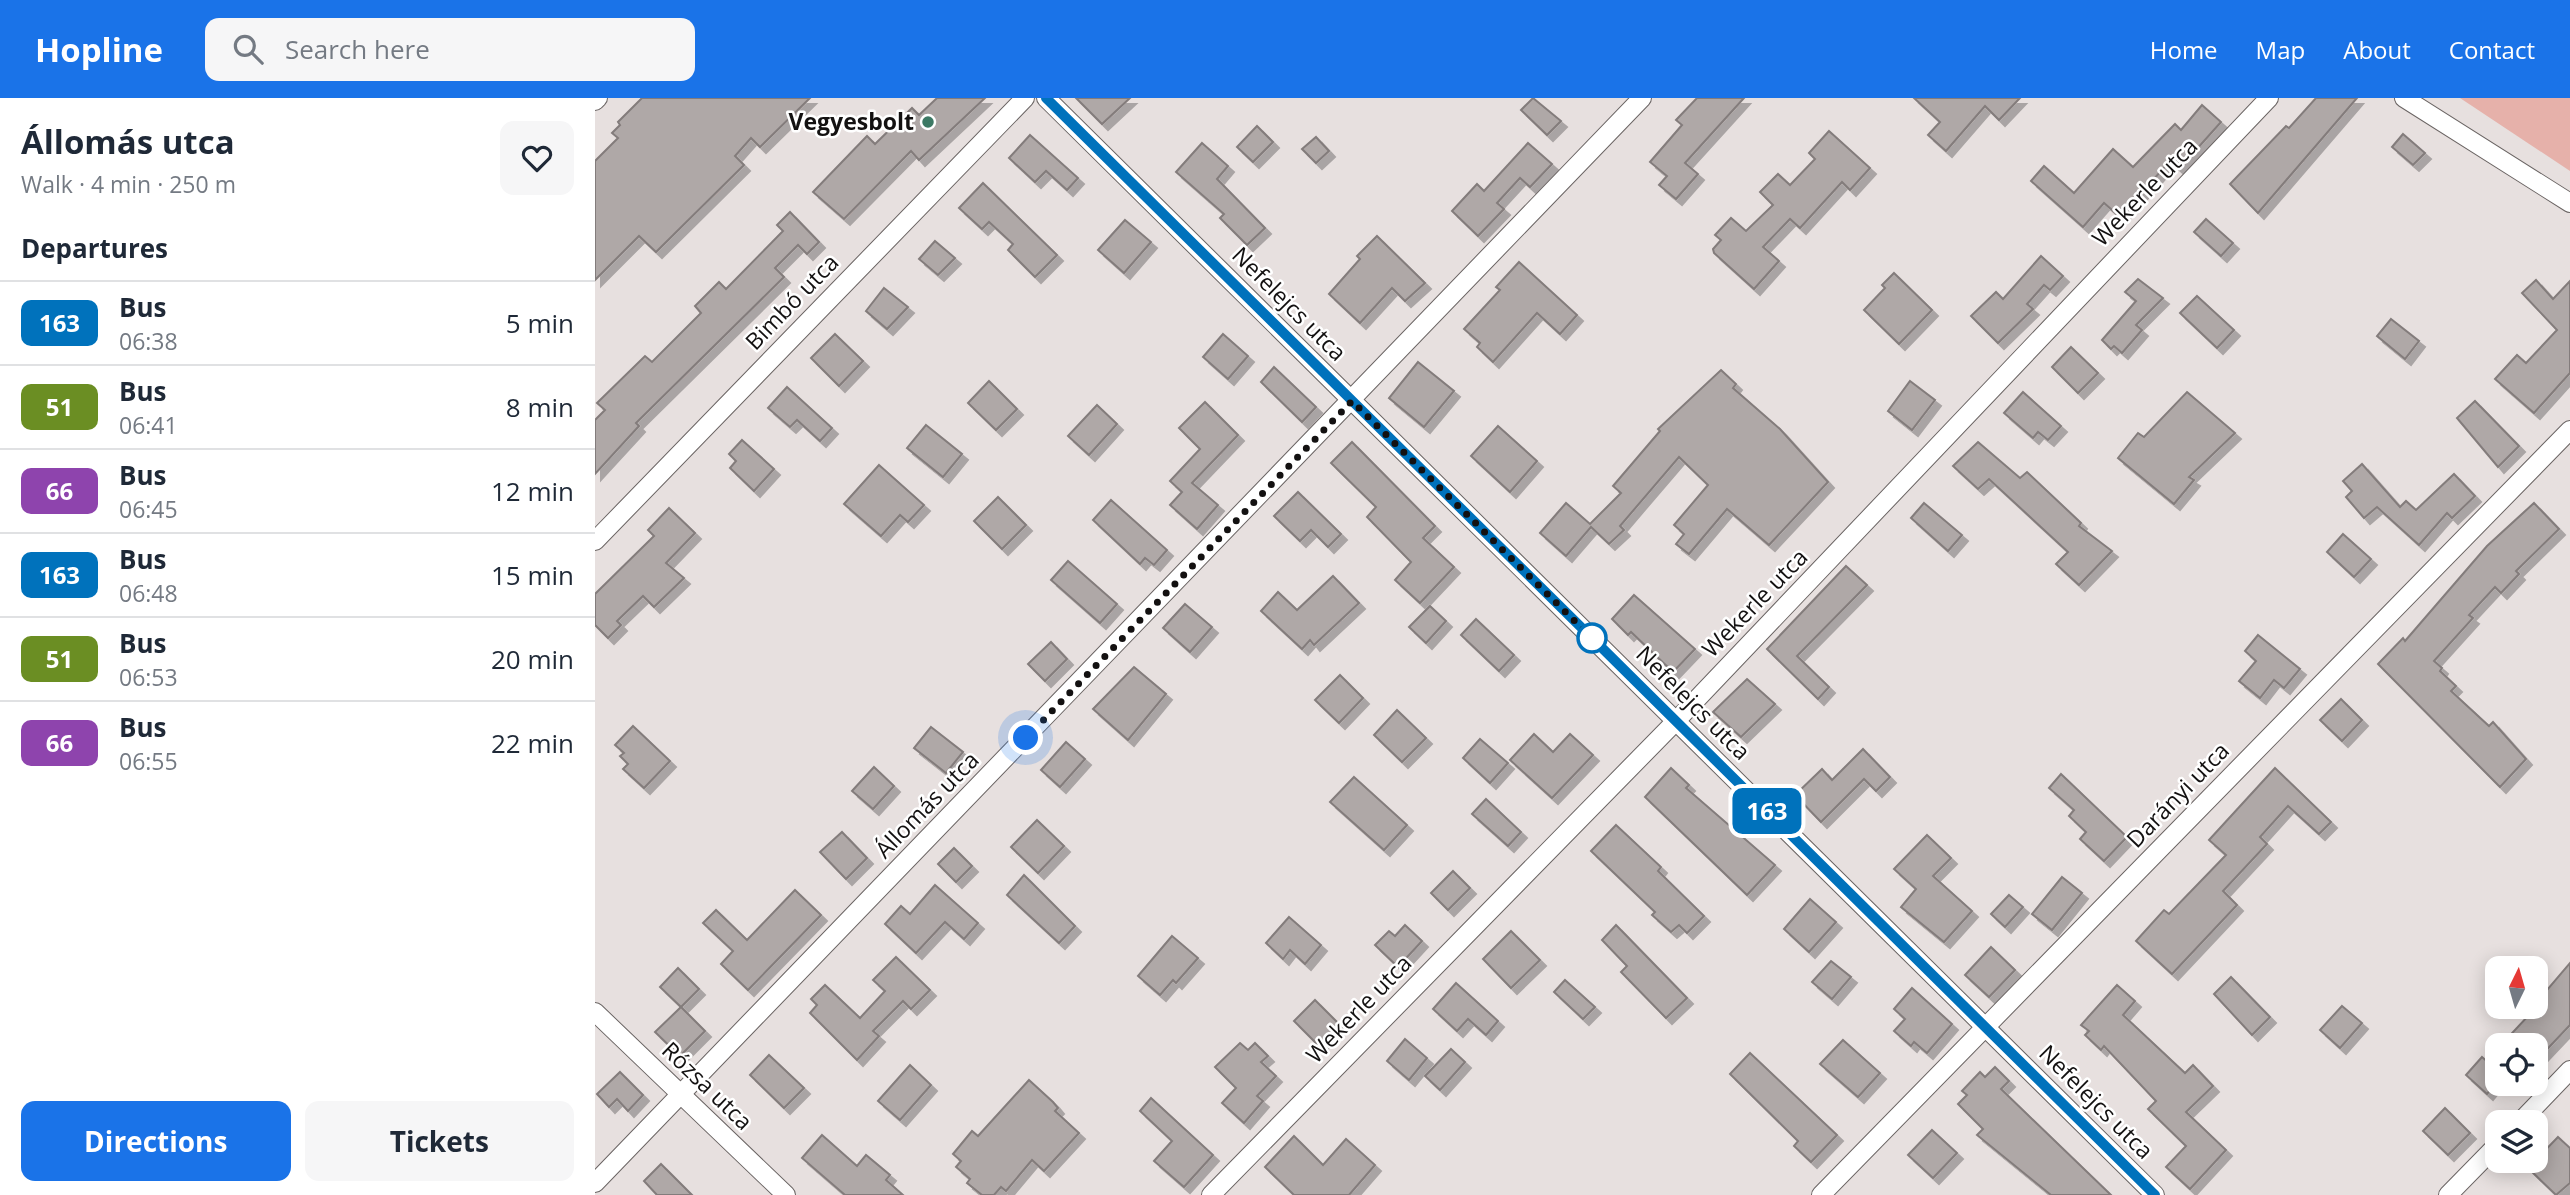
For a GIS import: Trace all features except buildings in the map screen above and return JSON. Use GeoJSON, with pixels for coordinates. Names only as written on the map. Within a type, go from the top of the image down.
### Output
{"type":"FeatureCollection","features":[{"type":"Feature","properties":{"kind":"street","name":"Bimbó utca"},"geometry":{"type":"LineString","coordinates":[[595,541],[1025,98]]}},
{"type":"Feature","properties":{"kind":"street","name":"Nefelejcs utca"},"geometry":{"type":"LineString","coordinates":[[1046,98],[2155,1195]]}},
{"type":"Feature","properties":{"kind":"street","name":"Állomás utca"},"geometry":{"type":"LineString","coordinates":[[595,1183],[1642,98]]}},
{"type":"Feature","properties":{"kind":"street","name":"Wekerle utca"},"geometry":{"type":"LineString","coordinates":[[1211,1195],[1676,721],[2269,98]]}},
{"type":"Feature","properties":{"kind":"street"},"geometry":{"type":"LineString","coordinates":[[2403,98],[2570,203]]}},
{"type":"Feature","properties":{"kind":"street","name":"Darányi utca"},"geometry":{"type":"LineString","coordinates":[[1821,1195],[2570,430]]}},
{"type":"Feature","properties":{"kind":"street","name":"Rózsa utca"},"geometry":{"type":"LineString","coordinates":[[595,1012],[786,1195]]}},
{"type":"Feature","properties":{"kind":"street"},"geometry":{"type":"LineString","coordinates":[[2532,1110],[2570,1070]]}},
{"type":"Feature","properties":{"kind":"street"},"geometry":{"type":"LineString","coordinates":[[2448,1195],[2485,1157]]}},
{"type":"Feature","properties":{"kind":"shaded area"},"geometry":{"type":"Polygon","coordinates":[[[2460,98],[2570,98],[2570,171],[2460,98]]]}},
{"type":"Feature","properties":{"kind":"bus line","name":"163"},"geometry":{"type":"LineString","coordinates":[[1046,98],[2155,1195]]}},
{"type":"Feature","properties":{"kind":"place","name":"Vegyesbolt"},"geometry":{"type":"Point","coordinates":[928,122]}},
{"type":"Feature","properties":{"kind":"route"},"geometry":{"type":"LineString","coordinates":[[1026,738],[1352,401],[1600,646],[1592,638]]}}]}
